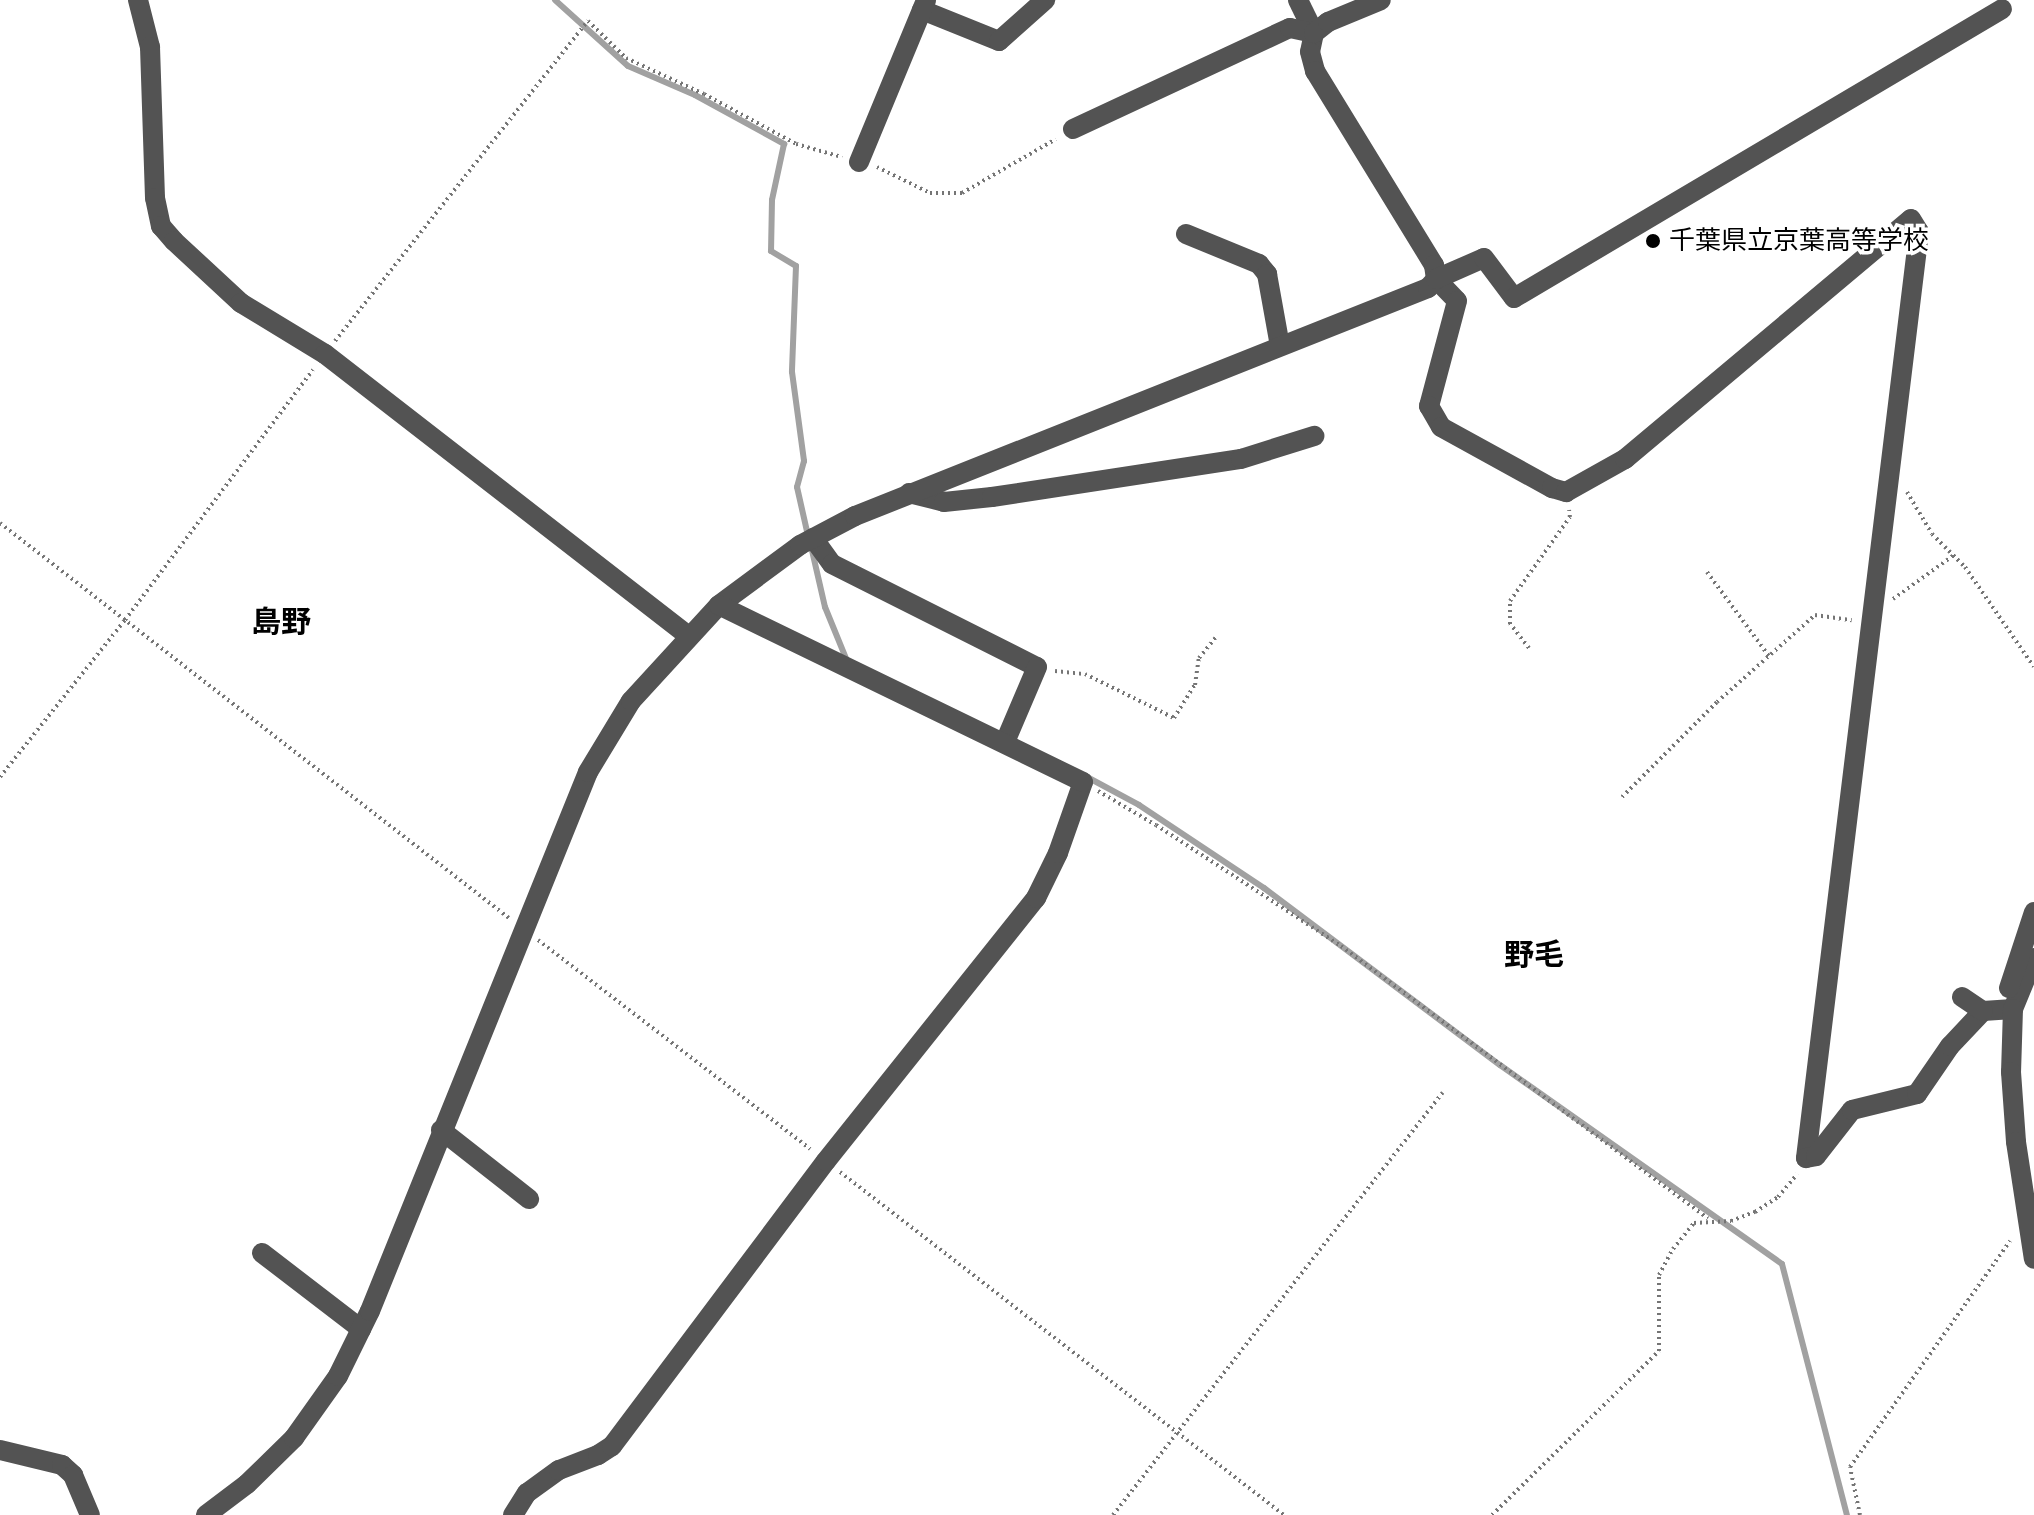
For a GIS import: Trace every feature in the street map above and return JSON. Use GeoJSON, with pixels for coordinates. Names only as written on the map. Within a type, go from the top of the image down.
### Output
{"type":"FeatureCollection","features":[{"type":"Feature","properties":{"kind":"street"},"geometry":{"type":"LineString","coordinates":[[138,0],[150,47],[155,198],[161,226],[241,303],[325,354],[688,636]]}},
{"type":"Feature","properties":{"kind":"street"},"geometry":{"type":"LineString","coordinates":[[859,162],[924,5],[999,41],[1045,0]]}},
{"type":"Feature","properties":{"kind":"street"},"geometry":{"type":"LineString","coordinates":[[1298,0],[1314,33],[1310,52],[1315,71],[1434,265],[1436,279],[1457,301],[1429,406],[1441,427],[1552,488],[1566,492],[1625,459],[1911,219],[1919,232],[1806,1158],[1816,1156],[1852,1110],[1917,1094],[1950,1046],[1999,1010],[2034,958]]}},
{"type":"Feature","properties":{"kind":"street"},"geometry":{"type":"LineString","coordinates":[[1073,129],[1290,28],[1314,33],[1328,22],[1381,0]]}},
{"type":"Feature","properties":{"kind":"street"},"geometry":{"type":"LineString","coordinates":[[206,1515],[247,1484],[294,1438],[338,1376],[361,1329],[588,772],[631,701],[719,605],[764,569],[813,538],[909,493],[1428,288],[1436,279],[1484,258],[1514,298],[2002,9]]}},
{"type":"Feature","properties":{"kind":"street"},"geometry":{"type":"LineString","coordinates":[[1186,234],[1259,264],[1267,274],[1280,346]]}},
{"type":"Feature","properties":{"kind":"street"},"geometry":{"type":"LineString","coordinates":[[909,493],[944,502],[992,497],[1241,459],[1314,436]]}},
{"type":"Feature","properties":{"kind":"street"},"geometry":{"type":"LineString","coordinates":[[813,538],[832,564],[1037,667],[1005,742]]}},
{"type":"Feature","properties":{"kind":"street"},"geometry":{"type":"LineString","coordinates":[[513,1515],[527,1493],[559,1470],[598,1455],[612,1446],[826,1161],[1036,898],[1058,853],[1083,782],[719,605]]}},
{"type":"Feature","properties":{"kind":"street"},"geometry":{"type":"LineString","coordinates":[[2034,912],[1999,1010],[2011,1072],[2034,1259]]}},
{"type":"Feature","properties":{"kind":"street"},"geometry":{"type":"LineString","coordinates":[[1962,997],[1999,1010]]}},
{"type":"Feature","properties":{"kind":"street"},"geometry":{"type":"LineString","coordinates":[[441,1130],[529,1199]]}},
{"type":"Feature","properties":{"kind":"street"},"geometry":{"type":"LineString","coordinates":[[262,1253],[361,1329]]}},
{"type":"Feature","properties":{"kind":"street"},"geometry":{"type":"LineString","coordinates":[[0,1450],[62,1465],[73,1475],[90,1515]]}},
{"type":"Feature","properties":{"kind":"path"},"geometry":{"type":"LineString","coordinates":[[0,777],[125,620],[325,354],[588,21],[626,58],[704,94],[796,144],[879,167],[930,193],[962,193],[1073,129]]}},
{"type":"Feature","properties":{"kind":"path"},"geometry":{"type":"LineString","coordinates":[[1889,473],[1905,488],[1932,534],[1954,555],[2034,667]]}},
{"type":"Feature","properties":{"kind":"path"},"geometry":{"type":"LineString","coordinates":[[1529,648],[1510,624],[1510,601],[1570,517],[1566,492]]}},
{"type":"Feature","properties":{"kind":"path"},"geometry":{"type":"LineString","coordinates":[[0,523],[1284,1515]]}},
{"type":"Feature","properties":{"kind":"path"},"geometry":{"type":"LineString","coordinates":[[1622,797],[1815,615],[1871,615],[1954,555]]}},
{"type":"Feature","properties":{"kind":"path"},"geometry":{"type":"LineString","coordinates":[[1707,572],[1769,656]]}},
{"type":"Feature","properties":{"kind":"path"},"geometry":{"type":"LineString","coordinates":[[1037,667],[1085,674],[1174,718],[1195,685],[1199,658],[1216,637]]}},
{"type":"Feature","properties":{"kind":"path"},"geometry":{"type":"LineString","coordinates":[[1083,782],[1156,825],[1341,946],[1708,1219]]}},
{"type":"Feature","properties":{"kind":"path"},"geometry":{"type":"LineString","coordinates":[[1113,1515],[1443,1092]]}},
{"type":"Feature","properties":{"kind":"path"},"geometry":{"type":"LineString","coordinates":[[1492,1515],[1659,1351],[1659,1275],[1673,1249],[1694,1223],[1708,1219],[1731,1221],[1755,1212],[1793,1181],[1806,1158]]}},
{"type":"Feature","properties":{"kind":"path"},"geometry":{"type":"LineString","coordinates":[[1860,1515],[1850,1467],[2011,1240],[2029,1222]]}},
{"type":"Feature","properties":{"kind":"waterway"},"geometry":{"type":"LineString","coordinates":[[555,0],[628,66],[695,95],[784,144],[772,200],[771,251],[796,266],[792,372],[804,461],[797,487],[808,536]]}},
{"type":"Feature","properties":{"kind":"waterway"},"geometry":{"type":"LineString","coordinates":[[811,546],[825,607],[847,661]]}},
{"type":"Feature","properties":{"kind":"waterway"},"geometry":{"type":"LineString","coordinates":[[1087,777],[1139,805],[1264,888],[1500,1065],[1782,1264],[1847,1515]]}},
{"type":"Feature","properties":{"kind":"place","name":"千葉県立京葉高等学校"},"geometry":{"type":"Point","coordinates":[1653,241]}},
{"type":"Feature","properties":{"kind":"district","name":"島野"},"geometry":{"type":"Point","coordinates":[281,622]}},
{"type":"Feature","properties":{"kind":"district","name":"野毛"},"geometry":{"type":"Point","coordinates":[1534,955]}}]}
